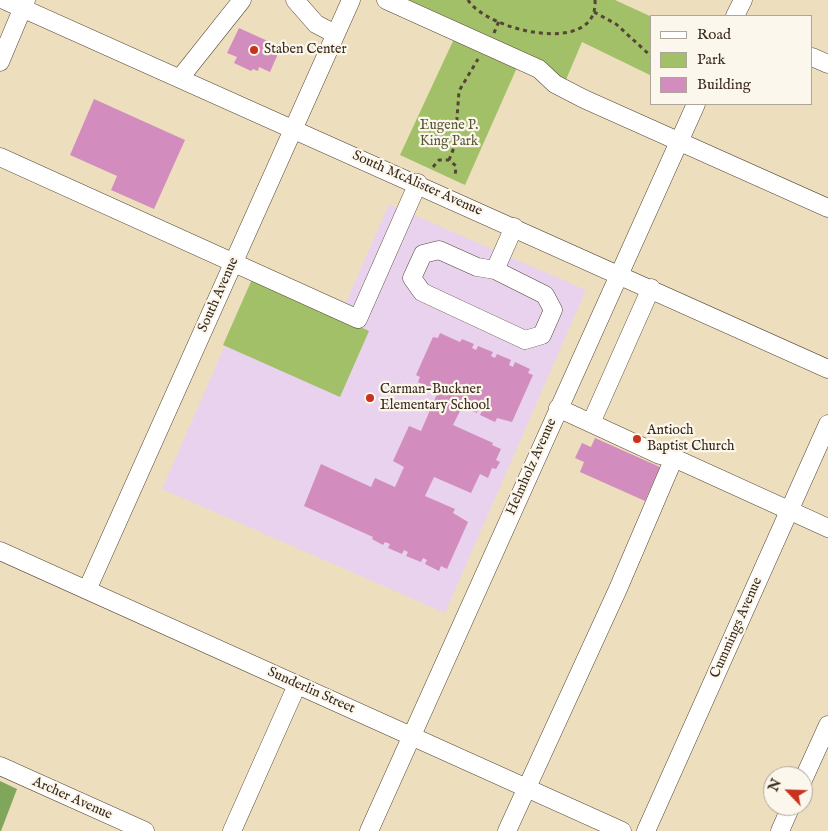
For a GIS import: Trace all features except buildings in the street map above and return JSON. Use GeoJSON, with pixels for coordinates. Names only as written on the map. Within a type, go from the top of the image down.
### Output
{"type":"FeatureCollection","features":[{"type":"Feature","properties":{"kind":"street","name":"South McAlister Avenue"},"geometry":{"type":"LineString","coordinates":[[4,0],[24,4],[292,129],[418,183],[828,369]]}},
{"type":"Feature","properties":{"kind":"street"},"geometry":{"type":"LineString","coordinates":[[180,78],[242,0]]}},
{"type":"Feature","properties":{"kind":"street"},"geometry":{"type":"LineString","coordinates":[[295,0],[316,24],[335,34]]}},
{"type":"Feature","properties":{"kind":"street","name":"South Avenue"},"geometry":{"type":"LineString","coordinates":[[87,590],[351,0]]}},
{"type":"Feature","properties":{"kind":"street"},"geometry":{"type":"LineString","coordinates":[[386,0],[539,69],[555,84],[584,99],[828,208]]}},
{"type":"Feature","properties":{"kind":"street"},"geometry":{"type":"LineString","coordinates":[[736,15],[743,0]]}},
{"type":"Feature","properties":{"kind":"street"},"geometry":{"type":"LineString","coordinates":[[0,62],[24,4]]}},
{"type":"Feature","properties":{"kind":"street"},"geometry":{"type":"LineString","coordinates":[[813,57],[828,64]]}},
{"type":"Feature","properties":{"kind":"street","name":"Helmholz Avenue"},"geometry":{"type":"LineString","coordinates":[[369,831],[696,105]]}},
{"type":"Feature","properties":{"kind":"street"},"geometry":{"type":"LineString","coordinates":[[0,157],[358,319],[418,183]]}},
{"type":"Feature","properties":{"kind":"street"},"geometry":{"type":"LineString","coordinates":[[495,270],[514,226]]}},
{"type":"Feature","properties":{"kind":"street"},"geometry":{"type":"LineString","coordinates":[[439,250],[477,267],[495,270],[545,295],[553,310],[542,336],[525,340],[422,292],[412,278],[423,254],[439,250]]}},
{"type":"Feature","properties":{"kind":"street"},"geometry":{"type":"LineString","coordinates":[[591,423],[651,288]]}},
{"type":"Feature","properties":{"kind":"street"},"geometry":{"type":"LineString","coordinates":[[558,408],[660,455],[674,458],[828,528]]}},
{"type":"Feature","properties":{"kind":"street","name":"Cummings Avenue"},"geometry":{"type":"LineString","coordinates":[[646,831],[828,424]]}},
{"type":"Feature","properties":{"kind":"street"},"geometry":{"type":"LineString","coordinates":[[507,831],[618,589],[674,458]]}},
{"type":"Feature","properties":{"kind":"street","name":"Sunderlin Street"},"geometry":{"type":"LineString","coordinates":[[0,551],[622,831]]}},
{"type":"Feature","properties":{"kind":"street"},"geometry":{"type":"LineString","coordinates":[[232,831],[297,685]]}},
{"type":"Feature","properties":{"kind":"street"},"geometry":{"type":"LineString","coordinates":[[809,766],[828,725]]}},
{"type":"Feature","properties":{"kind":"street","name":"Archer Avenue"},"geometry":{"type":"LineString","coordinates":[[0,766],[145,831]]}},
{"type":"Feature","properties":{"kind":"street"},"geometry":{"type":"LineString","coordinates":[[780,831],[787,816]]}},
{"type":"Feature","properties":{"kind":"path"},"geometry":{"type":"LineString","coordinates":[[468,0],[484,14],[532,33],[570,33],[591,20],[595,0]]}},
{"type":"Feature","properties":{"kind":"path"},"geometry":{"type":"LineString","coordinates":[[594,12],[616,24],[650,55]]}},
{"type":"Feature","properties":{"kind":"path"},"geometry":{"type":"LineString","coordinates":[[449,160],[455,144],[459,91],[471,69],[489,46],[499,21]]}},
{"type":"Feature","properties":{"kind":"path"},"geometry":{"type":"LineString","coordinates":[[433,166],[439,160],[449,160],[456,166],[455,177]]}},
{"type":"Feature","properties":{"kind":"shaded area","name":"Carman-Buckner Elementary School"},"geometry":{"type":"Polygon","coordinates":[[[389,204],[586,290],[445,613],[162,489],[258,270],[344,307],[389,204]]]}},
{"type":"Feature","properties":{"kind":"green space","name":"Eugene P. King Park"},"geometry":{"type":"Polygon","coordinates":[[[405,0],[615,0],[650,16],[650,75],[582,42],[565,82],[523,54],[465,185],[400,155],[460,26],[405,0]]]}},
{"type":"Feature","properties":{"kind":"green space"},"geometry":{"type":"Polygon","coordinates":[[[253,277],[369,331],[340,397],[223,345],[253,277]]]}},
{"type":"Feature","properties":{"kind":"green space"},"geometry":{"type":"Polygon","coordinates":[[[0,781],[17,789],[1,831],[0,831],[0,781]]]}},
{"type":"Feature","properties":{"kind":"place","name":"Staben Center"},"geometry":{"type":"Point","coordinates":[254,50]}},
{"type":"Feature","properties":{"kind":"place","name":"Carman-Buckner Elementary School"},"geometry":{"type":"Point","coordinates":[370,398]}},
{"type":"Feature","properties":{"kind":"place","name":"Antioch Baptist Church"},"geometry":{"type":"Point","coordinates":[637,439]}}]}
